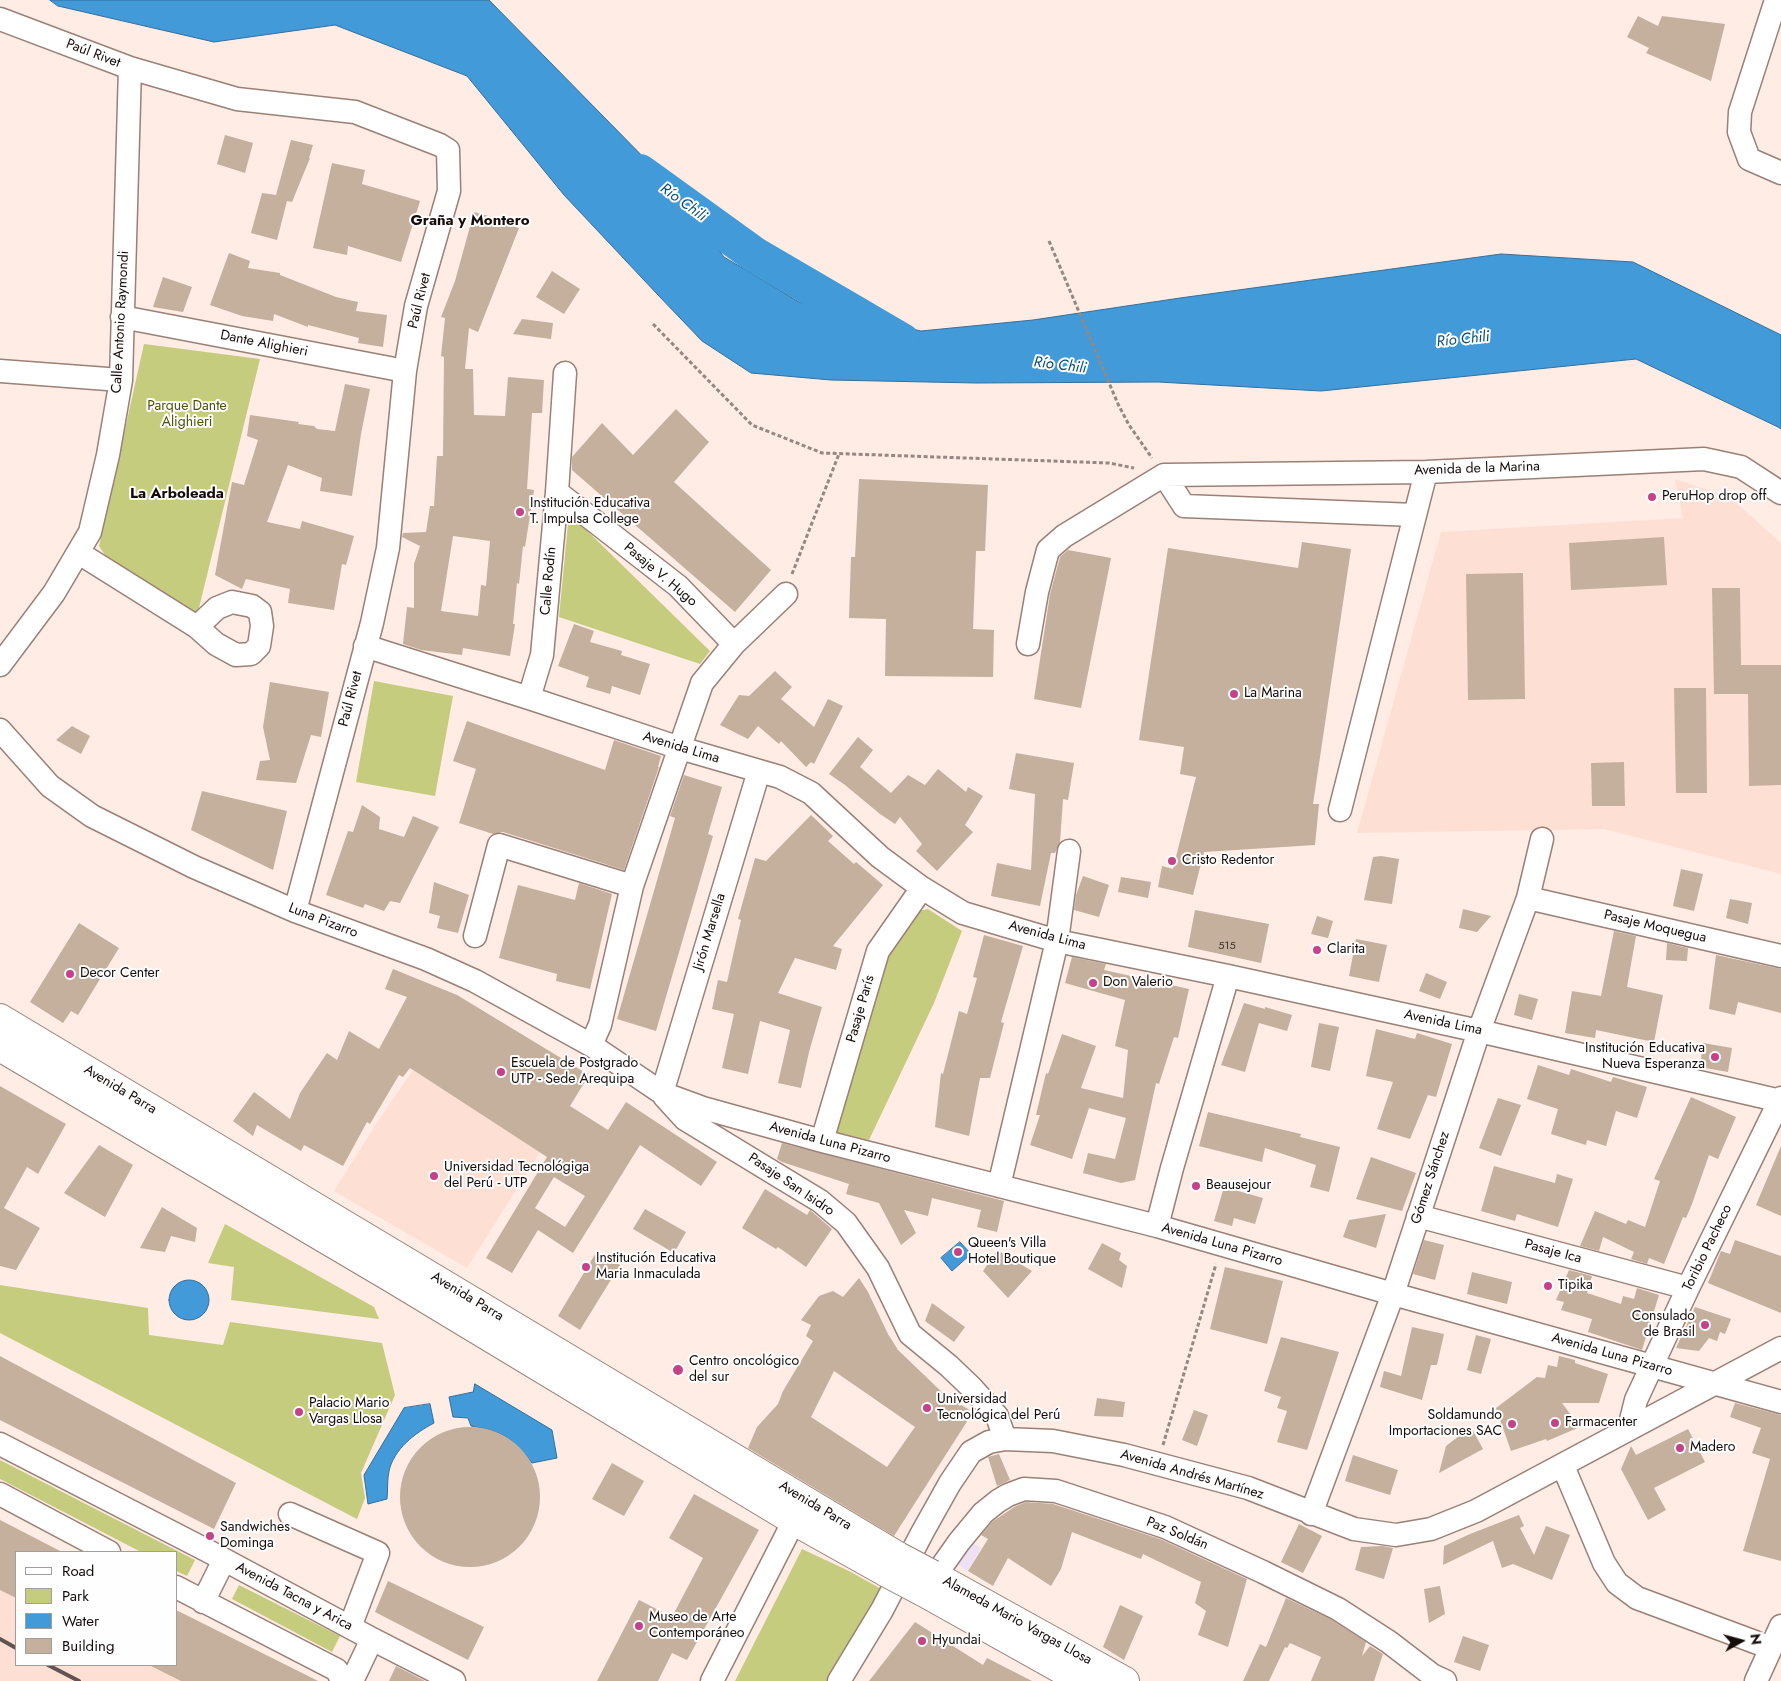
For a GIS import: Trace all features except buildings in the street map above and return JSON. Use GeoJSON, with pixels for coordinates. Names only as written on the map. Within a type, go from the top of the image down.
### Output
{"type":"FeatureCollection","features":[{"type":"Feature","properties":{"kind":"main road","name":"Avenida Parra"},"geometry":{"type":"LineString","coordinates":[[0,1018],[799,1510]]}},
{"type":"Feature","properties":{"kind":"main road","name":"Avenida Parra"},"geometry":{"type":"LineString","coordinates":[[0,1047],[402,1284],[929,1584]]}},
{"type":"Feature","properties":{"kind":"main road","name":"Alameda Mario Vargas Llosa"},"geometry":{"type":"LineString","coordinates":[[929,1584],[1082,1681]]}},
{"type":"Feature","properties":{"kind":"main road","name":"Alameda Mario Vargas Llosa"},"geometry":{"type":"LineString","coordinates":[[929,1584],[1124,1681]]}},
{"type":"Feature","properties":{"kind":"street"},"geometry":{"type":"LineString","coordinates":[[1776,0],[1740,112],[1739,132],[1749,159],[1781,172]]}},
{"type":"Feature","properties":{"kind":"street","name":"Paúl Rivet"},"geometry":{"type":"LineString","coordinates":[[0,19],[130,68],[237,99],[355,112],[440,145],[448,150],[449,192],[416,306],[405,371],[388,548],[372,623],[295,911]]}},
{"type":"Feature","properties":{"kind":"street","name":"Calle Antonio Raymondi"},"geometry":{"type":"LineString","coordinates":[[0,665],[54,593],[90,532],[108,455],[121,380],[130,68]]}},
{"type":"Feature","properties":{"kind":"street","name":"Dante Alighieri"},"geometry":{"type":"LineString","coordinates":[[122,317],[405,371]]}},
{"type":"Feature","properties":{"kind":"street"},"geometry":{"type":"LineString","coordinates":[[0,370],[121,380]]}},
{"type":"Feature","properties":{"kind":"street","name":"Calle Rodín"},"geometry":{"type":"LineString","coordinates":[[529,698],[542,655],[558,492],[565,373]]}},
{"type":"Feature","properties":{"kind":"street","name":"Avenida de la Marina"},"geometry":{"type":"LineString","coordinates":[[1164,474],[1426,472],[1704,459],[1741,467],[1781,493]]}},
{"type":"Feature","properties":{"kind":"street"},"geometry":{"type":"LineString","coordinates":[[1340,810],[1426,472]]}},
{"type":"Feature","properties":{"kind":"street"},"geometry":{"type":"LineString","coordinates":[[1028,644],[1037,592],[1048,550],[1064,536],[1164,474],[1184,506],[1415,515]]}},
{"type":"Feature","properties":{"kind":"street","name":"Pasaje V. Hugo"},"geometry":{"type":"LineString","coordinates":[[558,492],[678,586],[734,644]]}},
{"type":"Feature","properties":{"kind":"street"},"geometry":{"type":"LineString","coordinates":[[79,553],[197,627]]}},
{"type":"Feature","properties":{"kind":"street"},"geometry":{"type":"LineString","coordinates":[[591,1045],[600,1025],[632,886],[702,683],[734,644],[788,586]]}},
{"type":"Feature","properties":{"kind":"street","name":"Avenida Lima"},"geometry":{"type":"LineString","coordinates":[[365,646],[680,748],[780,777],[811,793],[880,857],[922,888],[963,913],[1056,941],[1228,976],[1479,1031],[1781,1100]]}},
{"type":"Feature","properties":{"kind":"street","name":"Luna Pizarro"},"geometry":{"type":"LineString","coordinates":[[0,730],[50,786],[92,816],[194,866],[295,911],[426,959],[467,977],[591,1045],[662,1093]]}},
{"type":"Feature","properties":{"kind":"street","name":"Jirón Marsella"},"geometry":{"type":"LineString","coordinates":[[662,1093],[759,771]]}},
{"type":"Feature","properties":{"kind":"street","name":"Gómez Sánchez"},"geometry":{"type":"LineString","coordinates":[[1311,1514],[1393,1294],[1479,1031],[1528,898],[1542,839]]}},
{"type":"Feature","properties":{"kind":"street"},"geometry":{"type":"LineString","coordinates":[[475,936],[499,845],[632,886]]}},
{"type":"Feature","properties":{"kind":"street"},"geometry":{"type":"LineString","coordinates":[[999,1186],[1056,941],[1069,851]]}},
{"type":"Feature","properties":{"kind":"street","name":"Pasaje París"},"geometry":{"type":"LineString","coordinates":[[822,1141],[878,951],[922,888]]}},
{"type":"Feature","properties":{"kind":"street","name":"Pasaje Moquegua"},"geometry":{"type":"LineString","coordinates":[[1528,898],[1781,956]]}},
{"type":"Feature","properties":{"kind":"street"},"geometry":{"type":"LineString","coordinates":[[1157,1226],[1228,976]]}},
{"type":"Feature","properties":{"kind":"street","name":"Avenida Luna Pizarro"},"geometry":{"type":"LineString","coordinates":[[662,1093],[703,1108],[822,1141],[1157,1226],[1781,1402]]}},
{"type":"Feature","properties":{"kind":"street","name":"Pasaje San Isidro"},"geometry":{"type":"LineString","coordinates":[[662,1093],[685,1119],[805,1192],[846,1223],[878,1268],[910,1334],[950,1366],[972,1388],[997,1416],[1005,1440]]}},
{"type":"Feature","properties":{"kind":"street","name":"Toribio Pacheco"},"geometry":{"type":"LineString","coordinates":[[1629,1428],[1636,1400],[1688,1288],[1781,1100]]}},
{"type":"Feature","properties":{"kind":"street","name":"Pasaje Ica"},"geometry":{"type":"LineString","coordinates":[[1418,1216],[1688,1288]]}},
{"type":"Feature","properties":{"kind":"street","name":"Avenida Andrés Martínez"},"geometry":{"type":"LineString","coordinates":[[839,1681],[882,1610],[922,1533],[960,1468],[971,1452],[989,1442],[1005,1440],[1053,1441],[1124,1455],[1248,1488],[1354,1530],[1396,1535],[1431,1529],[1476,1511],[1781,1348]]}},
{"type":"Feature","properties":{"kind":"street","name":"Avenida Tacna y Arica"},"geometry":{"type":"LineString","coordinates":[[0,1444],[224,1560],[372,1640],[454,1681]]}},
{"type":"Feature","properties":{"kind":"street"},"geometry":{"type":"LineString","coordinates":[[1563,1466],[1604,1563],[1617,1583],[1637,1598],[1771,1648]]}},
{"type":"Feature","properties":{"kind":"street","name":"Paz Soldán"},"geometry":{"type":"LineString","coordinates":[[929,1584],[958,1542],[983,1513],[998,1501],[1024,1489],[1056,1491],[1165,1527],[1263,1572],[1338,1609],[1389,1642],[1432,1675],[1445,1681]]}},
{"type":"Feature","properties":{"kind":"street"},"geometry":{"type":"LineString","coordinates":[[0,1494],[108,1551]]}},
{"type":"Feature","properties":{"kind":"street"},"geometry":{"type":"LineString","coordinates":[[712,1681],[799,1510]]}},
{"type":"Feature","properties":{"kind":"street"},"geometry":{"type":"LineString","coordinates":[[290,1514],[378,1554],[350,1627]]}},
{"type":"Feature","properties":{"kind":"street"},"geometry":{"type":"LineString","coordinates":[[204,1602],[224,1560]]}},
{"type":"Feature","properties":{"kind":"street"},"geometry":{"type":"LineString","coordinates":[[178,1589],[337,1670],[342,1681]]}},
{"type":"Feature","properties":{"kind":"street"},"geometry":{"type":"LineString","coordinates":[[1756,1681],[1781,1626]]}},
{"type":"Feature","properties":{"kind":"street"},"geometry":{"type":"LineString","coordinates":[[352,1681],[372,1640]]}},
{"type":"Feature","properties":{"kind":"path"},"geometry":{"type":"LineString","coordinates":[[1050,241],[1118,404],[1145,448]]}},
{"type":"Feature","properties":{"kind":"path"},"geometry":{"type":"LineString","coordinates":[[653,324],[752,424],[822,453],[1109,463],[1164,474]]}},
{"type":"Feature","properties":{"kind":"path"},"geometry":{"type":"LineString","coordinates":[[788,586],[840,454]]}},
{"type":"Feature","properties":{"kind":"path"},"geometry":{"type":"LineString","coordinates":[[1158,1464],[1222,1244]]}},
{"type":"Feature","properties":{"kind":"shaded area"},"geometry":{"type":"Polygon","coordinates":[[[1675,479],[1731,498],[1781,543],[1781,874],[1604,829],[1357,833],[1441,532],[1683,518],[1675,479]]]}},
{"type":"Feature","properties":{"kind":"shaded area","name":"Universidad Tecnológiga del Perú - UTP"},"geometry":{"type":"Polygon","coordinates":[[[413,1070],[540,1152],[467,1268],[334,1191],[413,1070]]]}},
{"type":"Feature","properties":{"kind":"shaded area"},"geometry":{"type":"Polygon","coordinates":[[[0,1520],[60,1551],[15,1551],[15,1666],[178,1666],[178,1611],[318,1681],[0,1681],[0,1520]]]}},
{"type":"Feature","properties":{"kind":"shaded area"},"geometry":{"type":"Polygon","coordinates":[[[971,1542],[981,1548],[968,1571],[957,1564],[971,1542]]]}},
{"type":"Feature","properties":{"kind":"green space","name":"Parque Dante Alighieri"},"geometry":{"type":"Polygon","coordinates":[[[144,344],[260,359],[197,616],[156,591],[105,555],[99,546],[144,344]]]}},
{"type":"Feature","properties":{"kind":"green space"},"geometry":{"type":"Polygon","coordinates":[[[569,513],[710,651],[700,664],[559,617],[569,513]]]}},
{"type":"Feature","properties":{"kind":"green space"},"geometry":{"type":"Polygon","coordinates":[[[374,681],[453,696],[435,796],[356,782],[374,681]]]}},
{"type":"Feature","properties":{"kind":"green space"},"geometry":{"type":"Polygon","coordinates":[[[928,909],[962,931],[934,1003],[869,1140],[831,1131],[890,953],[918,911],[928,909]]]}},
{"type":"Feature","properties":{"kind":"green space"},"geometry":{"type":"Polygon","coordinates":[[[225,1224],[374,1307],[379,1319],[231,1300],[234,1267],[208,1263],[225,1224]]]}},
{"type":"Feature","properties":{"kind":"green space"},"geometry":{"type":"Polygon","coordinates":[[[0,1285],[148,1308],[149,1335],[223,1345],[230,1322],[382,1343],[395,1395],[361,1473],[365,1498],[357,1519],[0,1333],[0,1285]]]}},
{"type":"Feature","properties":{"kind":"green space"},"geometry":{"type":"Polygon","coordinates":[[[0,1460],[177,1551],[139,1551],[0,1479],[0,1460]]]}},
{"type":"Feature","properties":{"kind":"green space"},"geometry":{"type":"Polygon","coordinates":[[[802,1549],[849,1571],[883,1590],[831,1681],[735,1681],[802,1549]]]}},
{"type":"Feature","properties":{"kind":"green space"},"geometry":{"type":"Polygon","coordinates":[[[178,1551],[195,1560],[187,1576],[178,1572],[178,1551]]]}},
{"type":"Feature","properties":{"kind":"green space"},"geometry":{"type":"Polygon","coordinates":[[[239,1585],[340,1636],[332,1652],[232,1599],[239,1585]]]}},
{"type":"Feature","properties":{"kind":"water"},"geometry":{"type":"Polygon","coordinates":[[[50,0],[489,0],[659,173],[724,257],[799,302],[921,331],[1033,320],[1501,254],[1633,262],[1781,335],[1781,429],[1636,359],[1321,391],[1158,382],[976,383],[831,380],[751,373],[702,341],[658,295],[564,195],[467,76],[335,25],[214,42],[58,6],[50,0]]]}},
{"type":"Feature","properties":{"kind":"water"},"geometry":{"type":"Polygon","coordinates":[[[960,1242],[971,1254],[952,1271],[941,1258],[960,1242]]]}},
{"type":"Feature","properties":{"kind":"water"},"geometry":{"type":"Polygon","coordinates":[[[189,1280],[203,1286],[209,1300],[203,1314],[189,1320],[175,1314],[169,1300],[175,1286],[189,1280]]]}},
{"type":"Feature","properties":{"kind":"water"},"geometry":{"type":"Polygon","coordinates":[[[475,1384],[552,1430],[557,1458],[532,1463],[506,1437],[499,1433],[471,1426],[468,1418],[453,1417],[449,1397],[473,1392],[475,1384]]]}},
{"type":"Feature","properties":{"kind":"water"},"geometry":{"type":"Polygon","coordinates":[[[430,1404],[434,1423],[406,1442],[395,1456],[389,1471],[387,1499],[368,1504],[364,1475],[404,1408],[430,1404]]]}},
{"type":"Feature","properties":{"kind":"waterway","name":"Río Chili"},"geometry":{"type":"LineString","coordinates":[[640,172],[755,255],[902,341]]}},
{"type":"Feature","properties":{"kind":"railway"},"geometry":{"type":"LineString","coordinates":[[0,1639],[15,1647]]}},
{"type":"Feature","properties":{"kind":"railway"},"geometry":{"type":"LineString","coordinates":[[50,1666],[79,1681]]}},
{"type":"Feature","properties":{"kind":"place","name":"PeruHop drop off"},"geometry":{"type":"Point","coordinates":[1652,497]}},
{"type":"Feature","properties":{"kind":"place","name":"Institución Educativa T. Impulsa College"},"geometry":{"type":"Point","coordinates":[520,512]}},
{"type":"Feature","properties":{"kind":"place","name":"La Marina"},"geometry":{"type":"Point","coordinates":[1234,694]}},
{"type":"Feature","properties":{"kind":"place","name":"Cristo Redentor"},"geometry":{"type":"Point","coordinates":[1172,861]}},
{"type":"Feature","properties":{"kind":"place","name":"Clarita"},"geometry":{"type":"Point","coordinates":[1317,950]}},
{"type":"Feature","properties":{"kind":"place","name":"Decor Center"},"geometry":{"type":"Point","coordinates":[70,974]}},
{"type":"Feature","properties":{"kind":"place","name":"Don Valerio"},"geometry":{"type":"Point","coordinates":[1093,983]}},
{"type":"Feature","properties":{"kind":"place","name":"Institución Educativa Nueva Esperanza"},"geometry":{"type":"Point","coordinates":[1715,1057]}},
{"type":"Feature","properties":{"kind":"place","name":"Escuela de Postgrado UTP - Sede Arequipa"},"geometry":{"type":"Point","coordinates":[501,1072]}},
{"type":"Feature","properties":{"kind":"place","name":"Universidad Tecnológiga del Perú - UTP"},"geometry":{"type":"Point","coordinates":[434,1176]}},
{"type":"Feature","properties":{"kind":"place","name":"Beausejour"},"geometry":{"type":"Point","coordinates":[1196,1186]}},
{"type":"Feature","properties":{"kind":"place","name":"Queen's Villa Hotel Boutique"},"geometry":{"type":"Point","coordinates":[958,1252]}},
{"type":"Feature","properties":{"kind":"place","name":"Institución Educativa Maria Inmaculada"},"geometry":{"type":"Point","coordinates":[586,1267]}},
{"type":"Feature","properties":{"kind":"place","name":"Tipika"},"geometry":{"type":"Point","coordinates":[1548,1286]}},
{"type":"Feature","properties":{"kind":"place","name":"Consulado de Brasil"},"geometry":{"type":"Point","coordinates":[1705,1325]}},
{"type":"Feature","properties":{"kind":"place","name":"Centro oncológico del sur"},"geometry":{"type":"Point","coordinates":[678,1370]}},
{"type":"Feature","properties":{"kind":"place","name":"Universidad Tecnológica del Perú"},"geometry":{"type":"Point","coordinates":[927,1408]}},
{"type":"Feature","properties":{"kind":"place","name":"Palacio Mario Vargas Llosa"},"geometry":{"type":"Point","coordinates":[299,1412]}},
{"type":"Feature","properties":{"kind":"place","name":"Farmacenter"},"geometry":{"type":"Point","coordinates":[1555,1423]}},
{"type":"Feature","properties":{"kind":"place","name":"Soldamundo Importaciones SAC"},"geometry":{"type":"Point","coordinates":[1512,1424]}},
{"type":"Feature","properties":{"kind":"place","name":"Madero"},"geometry":{"type":"Point","coordinates":[1680,1448]}},
{"type":"Feature","properties":{"kind":"place","name":"Sandwiches Dominga"},"geometry":{"type":"Point","coordinates":[210,1536]}},
{"type":"Feature","properties":{"kind":"place","name":"Museo de Arte Contemporáneo"},"geometry":{"type":"Point","coordinates":[639,1626]}},
{"type":"Feature","properties":{"kind":"place","name":"Hyundai"},"geometry":{"type":"Point","coordinates":[922,1641]}},
{"type":"Feature","properties":{"kind":"district","name":"Graña y Montero"},"geometry":{"type":"Point","coordinates":[470,221]}},
{"type":"Feature","properties":{"kind":"district","name":"La Arboleada"},"geometry":{"type":"Point","coordinates":[177,494]}}]}
